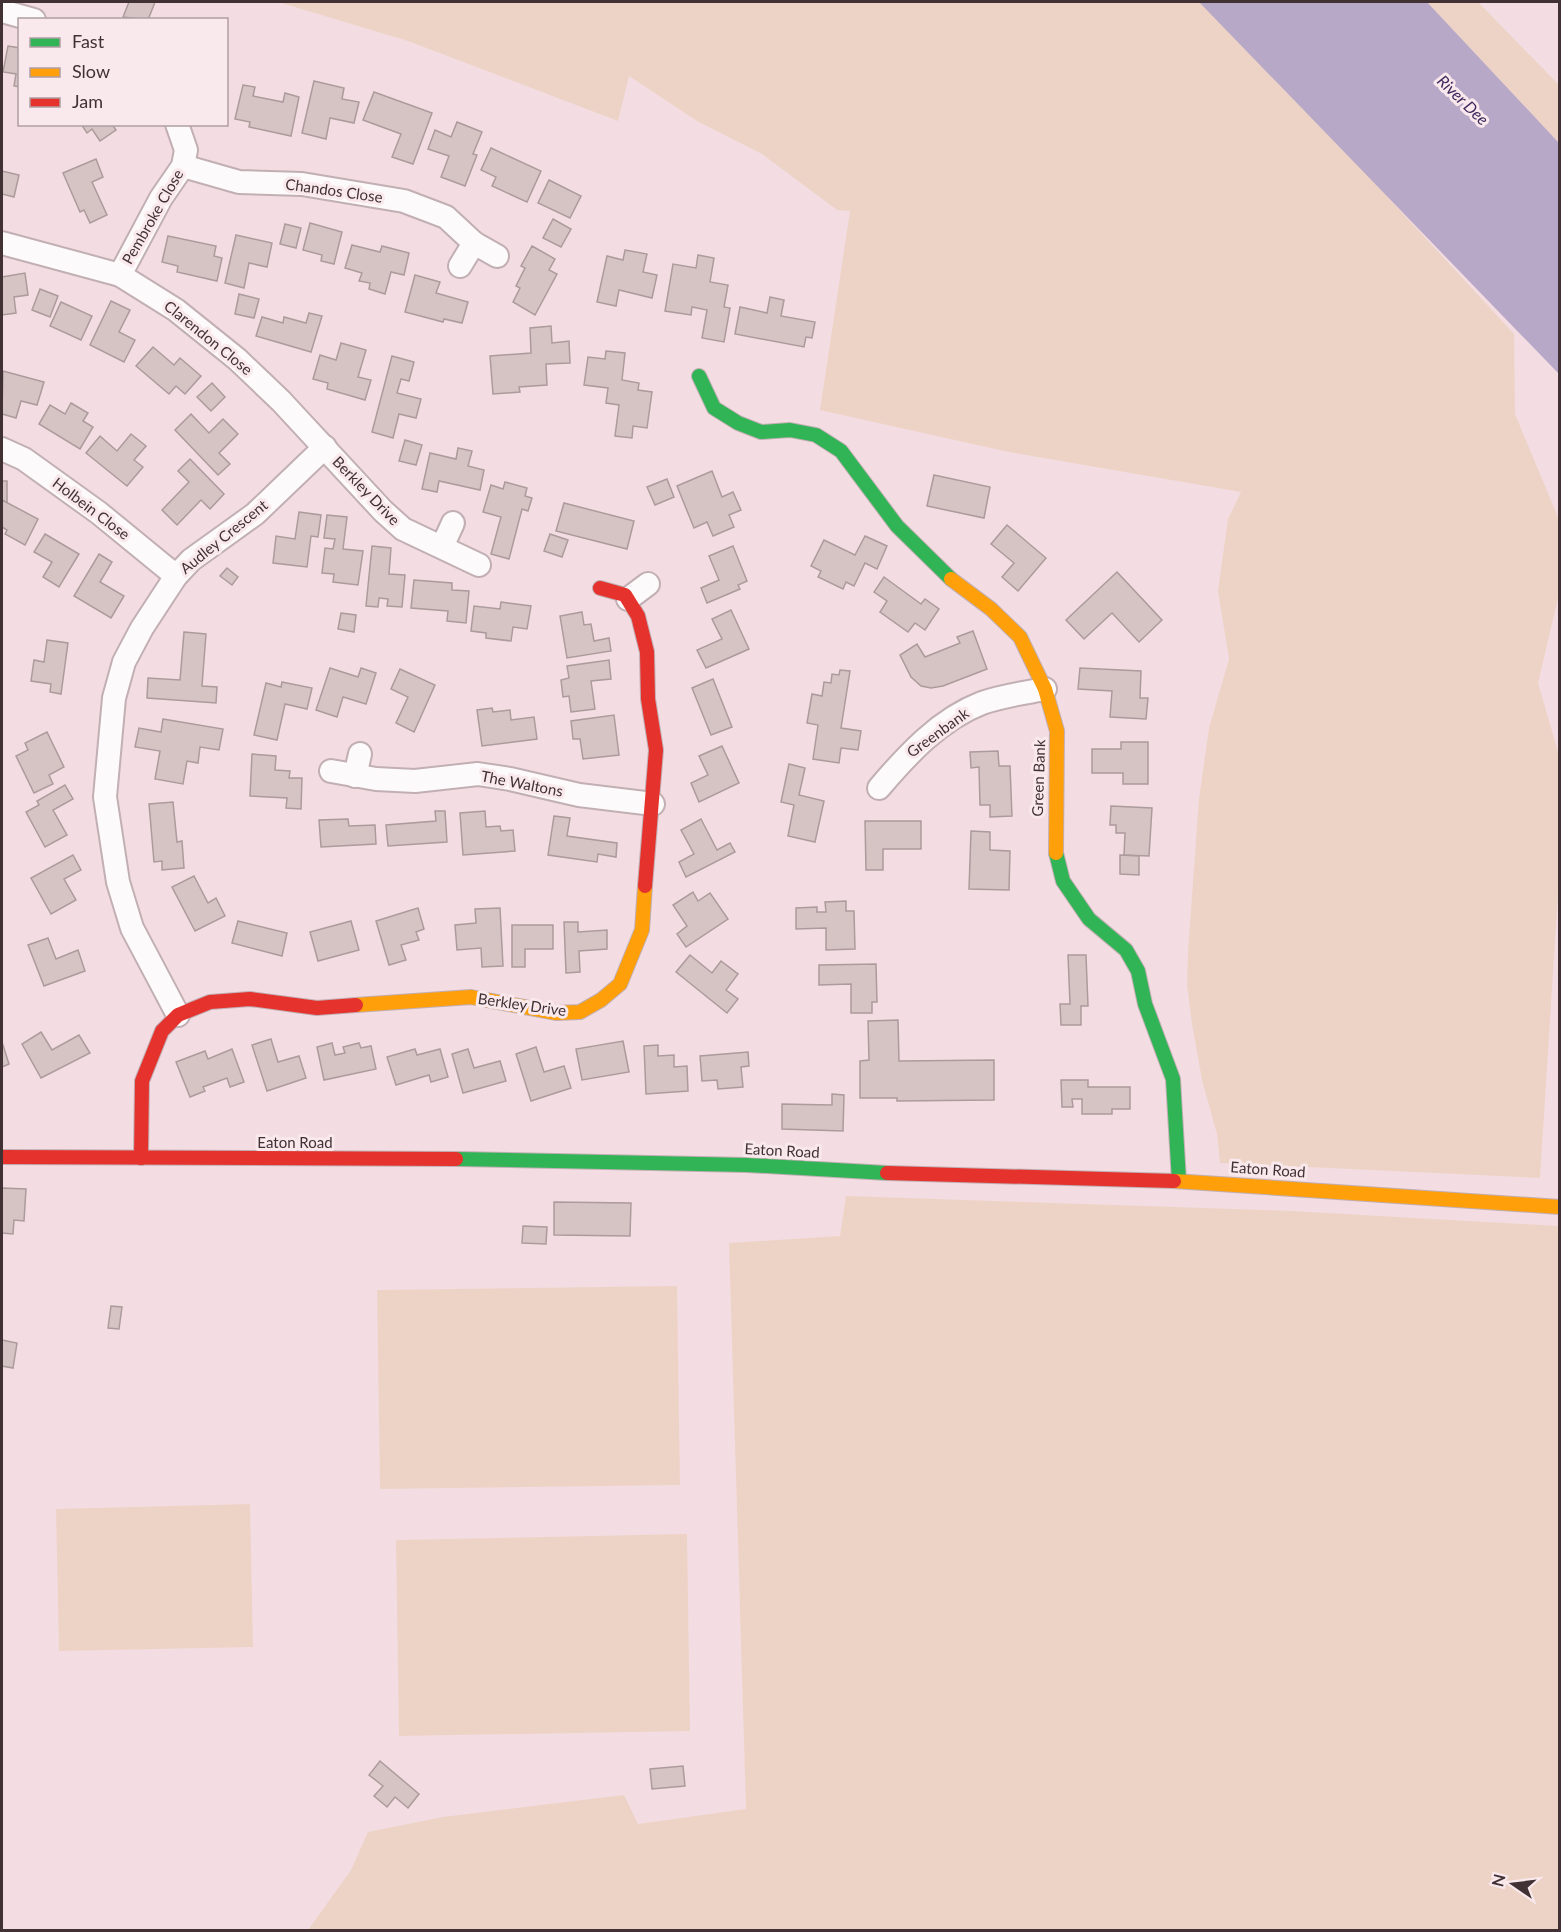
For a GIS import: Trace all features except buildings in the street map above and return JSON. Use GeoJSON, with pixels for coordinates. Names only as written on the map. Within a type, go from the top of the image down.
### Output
{"type":"FeatureCollection","features":[{"type":"Feature","properties":{"kind":"street"},"geometry":{"type":"LineString","coordinates":[[2,11],[27,18]]}},
{"type":"Feature","properties":{"kind":"street","name":"Pembroke Close"},"geometry":{"type":"LineString","coordinates":[[120,275],[161,198],[183,165],[186,150],[178,126]]}},
{"type":"Feature","properties":{"kind":"street","name":"Chandos Close"},"geometry":{"type":"LineString","coordinates":[[183,165],[239,182],[302,184],[404,201],[446,216],[474,243],[497,256]]}},
{"type":"Feature","properties":{"kind":"street","name":"Clarendon Close"},"geometry":{"type":"LineString","coordinates":[[2,243],[120,275],[176,310],[237,359],[325,447]]}},
{"type":"Feature","properties":{"kind":"street"},"geometry":{"type":"LineString","coordinates":[[460,266],[474,243]]}},
{"type":"Feature","properties":{"kind":"street","name":"Green Bank"},"geometry":{"type":"LineString","coordinates":[[699,376],[714,408],[738,423],[761,432],[790,430],[816,435],[840,451],[897,526],[939,569],[991,609],[1020,637],[1045,688],[1057,730],[1055,849],[1063,881],[1089,919],[1126,950],[1138,971],[1148,1014],[1173,1079],[1179,1181]]}},
{"type":"Feature","properties":{"kind":"street","name":"Berkley Drive"},"geometry":{"type":"LineString","coordinates":[[325,447],[383,511],[403,529],[479,565]]}},
{"type":"Feature","properties":{"kind":"street","name":"Audley Crescent"},"geometry":{"type":"LineString","coordinates":[[178,1014],[132,928],[118,882],[105,797],[114,698],[124,662],[142,628],[176,576],[191,560],[255,514],[325,447]]}},
{"type":"Feature","properties":{"kind":"street","name":"Holbein Close"},"geometry":{"type":"LineString","coordinates":[[2,449],[24,459],[99,513],[176,576]]}},
{"type":"Feature","properties":{"kind":"street"},"geometry":{"type":"LineString","coordinates":[[442,547],[453,523]]}},
{"type":"Feature","properties":{"kind":"street"},"geometry":{"type":"LineString","coordinates":[[600,588],[625,595],[628,599],[648,584]]}},
{"type":"Feature","properties":{"kind":"street","name":"Berkley Drive"},"geometry":{"type":"LineString","coordinates":[[178,1014],[210,1002],[240,1000],[317,1008],[446,997],[471,997],[556,1013],[580,1012],[601,1000],[620,984],[642,930],[656,750],[648,699],[647,651],[638,616],[628,599]]}},
{"type":"Feature","properties":{"kind":"street","name":"Greenbank"},"geometry":{"type":"LineString","coordinates":[[879,788],[906,755],[966,710],[985,702],[1045,688]]}},
{"type":"Feature","properties":{"kind":"street","name":"The Waltons"},"geometry":{"type":"LineString","coordinates":[[331,771],[357,765],[415,781],[478,774],[579,795],[653,804]]}},
{"type":"Feature","properties":{"kind":"street"},"geometry":{"type":"LineString","coordinates":[[141,1158],[142,1081],[162,1031],[178,1014]]}},
{"type":"Feature","properties":{"kind":"street","name":"Eaton Road"},"geometry":{"type":"LineString","coordinates":[[2,1157],[503,1160],[747,1166],[952,1177],[1179,1181],[1560,1207]]}},
{"type":"Feature","properties":{"kind":"shaded area"},"geometry":{"type":"Polygon","coordinates":[[[278,2],[1201,2],[1323,127],[1514,334],[1515,414],[1560,522],[1559,594],[1538,683],[1560,759],[1559,878],[1540,1178],[1220,1163],[1217,1134],[1202,1080],[1192,1024],[1187,985],[1188,952],[1199,799],[1209,728],[1229,659],[1218,591],[1228,519],[1241,492],[1009,452],[820,410],[850,211],[837,210],[762,154],[697,121],[629,76],[618,121],[408,41],[278,2]]]}},
{"type":"Feature","properties":{"kind":"shaded area"},"geometry":{"type":"Polygon","coordinates":[[[1427,2],[1478,2],[1559,85],[1559,143],[1427,2]]]}},
{"type":"Feature","properties":{"kind":"shaded area"},"geometry":{"type":"Polygon","coordinates":[[[846,1196],[1292,1211],[1559,1226],[1559,1930],[308,1930],[351,1870],[368,1832],[443,1817],[624,1795],[638,1824],[746,1809],[729,1243],[840,1236],[846,1196]]]}},
{"type":"Feature","properties":{"kind":"shaded area"},"geometry":{"type":"Polygon","coordinates":[[[677,1286],[680,1485],[380,1489],[377,1290],[677,1286]]]}},
{"type":"Feature","properties":{"kind":"shaded area"},"geometry":{"type":"Polygon","coordinates":[[[250,1504],[253,1647],[59,1651],[56,1509],[250,1504]]]}},
{"type":"Feature","properties":{"kind":"shaded area"},"geometry":{"type":"Polygon","coordinates":[[[687,1534],[690,1731],[399,1736],[396,1540],[687,1534]]]}},
{"type":"Feature","properties":{"kind":"water","name":"River Dee"},"geometry":{"type":"Polygon","coordinates":[[[1199,2],[1427,2],[1559,143],[1559,374],[1199,2]]]}},
{"type":"Feature","properties":{"kind":"traffic: fast"},"geometry":{"type":"LineString","coordinates":[[699,376],[714,408],[738,423],[761,432],[790,430],[816,435],[841,451],[897,526],[951,579]]}},
{"type":"Feature","properties":{"kind":"traffic: fast"},"geometry":{"type":"LineString","coordinates":[[1056,853],[1063,881],[1089,919],[1126,950],[1138,971],[1145,1004],[1173,1079],[1179,1181]]}},
{"type":"Feature","properties":{"kind":"traffic: fast"},"geometry":{"type":"LineString","coordinates":[[456,1159],[747,1165],[887,1173]]}},
{"type":"Feature","properties":{"kind":"traffic: slow"},"geometry":{"type":"LineString","coordinates":[[951,579],[991,609],[1020,637],[1045,689],[1057,731],[1056,853]]}},
{"type":"Feature","properties":{"kind":"traffic: slow"},"geometry":{"type":"LineString","coordinates":[[356,1005],[471,997],[556,1013],[580,1012],[601,1000],[620,984],[642,930],[645,886]]}},
{"type":"Feature","properties":{"kind":"traffic: slow"},"geometry":{"type":"LineString","coordinates":[[1174,1181],[1560,1207]]}},
{"type":"Feature","properties":{"kind":"traffic: jam"},"geometry":{"type":"LineString","coordinates":[[600,588],[625,595],[638,616],[647,652],[648,699],[656,750],[645,886]]}},
{"type":"Feature","properties":{"kind":"traffic: jam"},"geometry":{"type":"LineString","coordinates":[[141,1158],[142,1081],[162,1031],[178,1015],[210,1002],[250,999],[317,1008],[356,1005]]}},
{"type":"Feature","properties":{"kind":"traffic: jam"},"geometry":{"type":"LineString","coordinates":[[2,1157],[456,1159]]}},
{"type":"Feature","properties":{"kind":"traffic: jam"},"geometry":{"type":"LineString","coordinates":[[887,1173],[1174,1181]]}}]}
